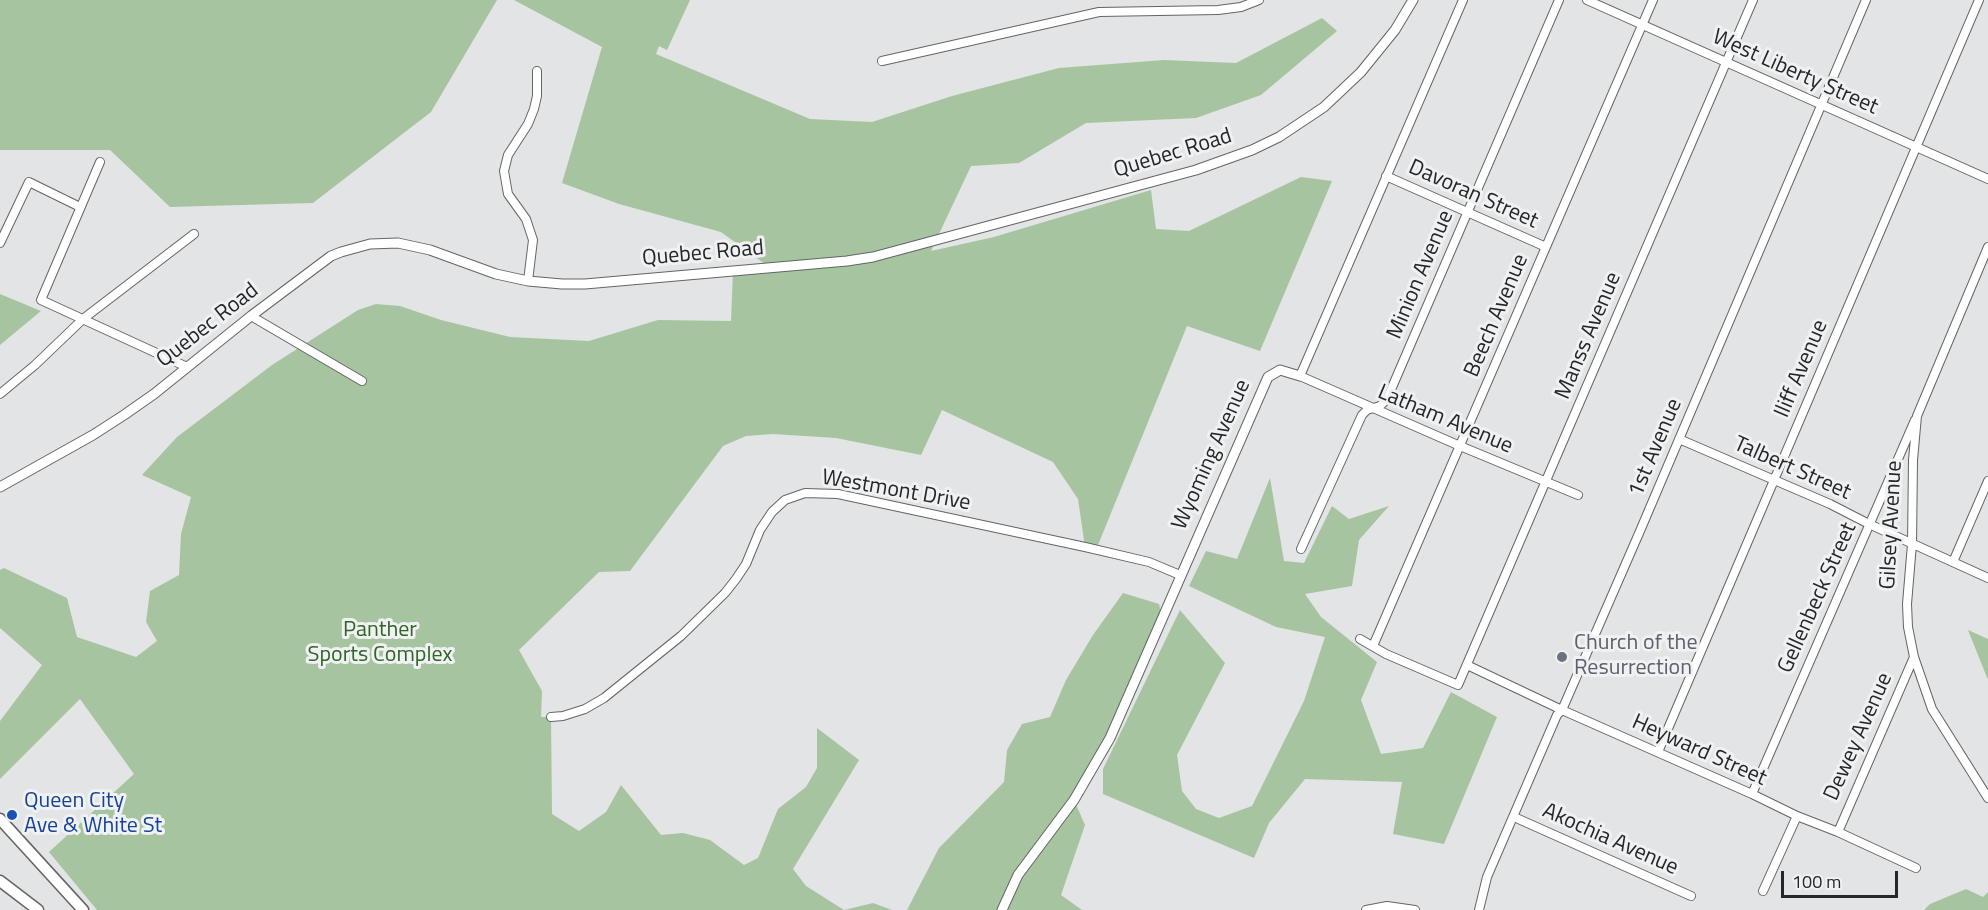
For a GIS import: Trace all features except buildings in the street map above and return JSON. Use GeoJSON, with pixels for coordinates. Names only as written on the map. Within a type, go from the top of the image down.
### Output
{"type":"FeatureCollection","features":[{"type":"Feature","properties":{"kind":"main road"},"geometry":{"type":"LineString","coordinates":[[0,819],[83,910]]}},
{"type":"Feature","properties":{"kind":"main road"},"geometry":{"type":"LineString","coordinates":[[0,881],[38,910]]}},
{"type":"Feature","properties":{"kind":"street"},"geometry":{"type":"LineString","coordinates":[[882,61],[1099,12],[1218,10],[1241,7],[1259,0]]}},
{"type":"Feature","properties":{"kind":"street","name":"Quebec Road"},"geometry":{"type":"LineString","coordinates":[[0,487],[124,415],[331,256],[355,247],[398,243],[416,246],[468,265],[528,282],[585,284],[873,257],[1196,170],[1279,137],[1324,107],[1361,72],[1395,30],[1413,0]]}},
{"type":"Feature","properties":{"kind":"street"},"geometry":{"type":"LineString","coordinates":[[1300,376],[1463,0]]}},
{"type":"Feature","properties":{"kind":"street","name":"Minion Avenue"},"geometry":{"type":"LineString","coordinates":[[1301,549],[1362,415],[1371,408],[1380,406],[1387,399],[1559,0]]}},
{"type":"Feature","properties":{"kind":"street","name":"West Liberty Street"},"geometry":{"type":"LineString","coordinates":[[1587,0],[1988,179]]}},
{"type":"Feature","properties":{"kind":"street","name":"Beech Avenue"},"geometry":{"type":"LineString","coordinates":[[1373,646],[1653,0]]}},
{"type":"Feature","properties":{"kind":"street","name":"Manss Avenue"},"geometry":{"type":"LineString","coordinates":[[1373,646],[1386,654],[1458,685],[1753,0]]}},
{"type":"Feature","properties":{"kind":"street","name":"1st Avenue"},"geometry":{"type":"LineString","coordinates":[[1479,910],[1487,877],[1557,715],[1562,710],[1866,0]]}},
{"type":"Feature","properties":{"kind":"street","name":"Iliff Avenue"},"geometry":{"type":"LineString","coordinates":[[1658,752],[1979,0]]}},
{"type":"Feature","properties":{"kind":"street"},"geometry":{"type":"LineString","coordinates":[[528,282],[533,240],[526,219],[508,194],[504,171],[508,155],[528,124],[534,109],[537,96],[537,71]]}},
{"type":"Feature","properties":{"kind":"street"},"geometry":{"type":"LineString","coordinates":[[100,162],[41,300],[187,367]]}},
{"type":"Feature","properties":{"kind":"street","name":"Davoran Street"},"geometry":{"type":"LineString","coordinates":[[1386,176],[1546,247]]}},
{"type":"Feature","properties":{"kind":"street"},"geometry":{"type":"LineString","coordinates":[[0,243],[28,182],[81,207]]}},
{"type":"Feature","properties":{"kind":"street"},"geometry":{"type":"LineString","coordinates":[[0,394],[35,365],[83,319],[194,234]]}},
{"type":"Feature","properties":{"kind":"street","name":"Gilsey Avenue"},"geometry":{"type":"LineString","coordinates":[[1988,247],[1917,416],[1913,460],[1912,544],[1907,604],[1908,627],[1914,657],[1932,709],[1988,798]]}},
{"type":"Feature","properties":{"kind":"street"},"geometry":{"type":"LineString","coordinates":[[251,316],[362,381]]}},
{"type":"Feature","properties":{"kind":"street","name":"Wyoming Avenue"},"geometry":{"type":"LineString","coordinates":[[1002,910],[1018,874],[1074,800],[1110,738],[1268,377],[1280,370],[1300,376]]}},
{"type":"Feature","properties":{"kind":"street","name":"Latham Avenue"},"geometry":{"type":"LineString","coordinates":[[1300,376],[1578,495]]}},
{"type":"Feature","properties":{"kind":"street","name":"Gellenbeck Street"},"geometry":{"type":"LineString","coordinates":[[1752,794],[1917,416]]}},
{"type":"Feature","properties":{"kind":"street","name":"Talbert Street"},"geometry":{"type":"LineString","coordinates":[[1679,439],[1775,479],[1988,578]]}},
{"type":"Feature","properties":{"kind":"street"},"geometry":{"type":"LineString","coordinates":[[1953,562],[1988,481]]}},
{"type":"Feature","properties":{"kind":"street","name":"Westmont Drive"},"geometry":{"type":"LineString","coordinates":[[551,717],[585,710],[604,698],[681,636],[725,593],[736,579],[749,557],[760,530],[772,512],[785,500],[805,493],[838,494],[1085,547],[1149,562],[1180,575]]}},
{"type":"Feature","properties":{"kind":"street"},"geometry":{"type":"LineString","coordinates":[[1360,639],[1373,646]]}},
{"type":"Feature","properties":{"kind":"street","name":"Dewey Avenue"},"geometry":{"type":"LineString","coordinates":[[1838,832],[1914,657]]}},
{"type":"Feature","properties":{"kind":"street","name":"Heyward Street"},"geometry":{"type":"LineString","coordinates":[[1467,665],[1562,710],[1916,868]]}},
{"type":"Feature","properties":{"kind":"street"},"geometry":{"type":"LineString","coordinates":[[1763,891],[1797,816]]}},
{"type":"Feature","properties":{"kind":"street","name":"Akochia Avenue"},"geometry":{"type":"LineString","coordinates":[[1514,817],[1691,896]]}},
{"type":"Feature","properties":{"kind":"street"},"geometry":{"type":"LineString","coordinates":[[1366,910],[1387,906],[1415,910]]}},
{"type":"Feature","properties":{"kind":"green space"},"geometry":{"type":"Polygon","coordinates":[[[0,0],[497,0],[431,112],[313,203],[170,207],[110,150],[0,150],[0,0]]]}},
{"type":"Feature","properties":{"kind":"green space","name":"Panther Sports Complex"},"geometry":{"type":"Polygon","coordinates":[[[514,0],[690,0],[667,50],[659,46],[656,54],[810,119],[872,122],[952,96],[1059,68],[1164,60],[1236,63],[1322,18],[1337,31],[1261,95],[1196,118],[1086,123],[1019,163],[971,166],[931,251],[994,237],[1151,190],[1156,229],[1189,231],[1301,177],[1332,181],[1260,351],[1187,326],[1096,550],[1085,547],[1078,499],[1053,462],[942,410],[921,455],[836,438],[773,434],[746,436],[723,446],[630,571],[599,572],[519,650],[542,691],[541,717],[551,717],[552,814],[579,831],[606,812],[621,785],[661,835],[683,833],[710,840],[744,865],[758,858],[778,809],[806,787],[817,768],[817,728],[859,760],[793,869],[806,886],[844,910],[97,910],[49,852],[134,774],[80,699],[0,779],[0,721],[42,665],[0,628],[0,570],[4,568],[67,598],[77,637],[136,657],[157,641],[146,622],[150,591],[179,575],[181,534],[191,497],[142,475],[177,437],[272,365],[358,310],[376,304],[400,306],[441,320],[510,337],[589,341],[658,320],[731,321],[733,271],[769,267],[721,232],[619,204],[562,183],[602,47],[514,0]]]}},
{"type":"Feature","properties":{"kind":"green space"},"geometry":{"type":"Polygon","coordinates":[[[0,294],[41,311],[0,345],[0,294]]]}},
{"type":"Feature","properties":{"kind":"green space"},"geometry":{"type":"Polygon","coordinates":[[[1270,478],[1284,561],[1304,563],[1332,506],[1349,519],[1389,506],[1359,540],[1352,586],[1305,594],[1321,617],[1377,662],[1361,700],[1381,754],[1423,748],[1451,692],[1497,717],[1444,844],[1393,834],[1402,782],[1305,779],[1269,823],[1254,858],[1103,794],[1103,769],[1180,610],[1225,663],[1177,755],[1182,791],[1196,809],[1219,818],[1252,806],[1304,701],[1325,637],[1276,627],[1189,586],[1206,551],[1237,559],[1270,478]]]}},
{"type":"Feature","properties":{"kind":"green space"},"geometry":{"type":"Polygon","coordinates":[[[1123,593],[1159,604],[1162,617],[1110,738],[1074,800],[1085,825],[1061,895],[1082,910],[907,910],[939,848],[1004,782],[1007,750],[1022,724],[1050,717],[1066,680],[1093,635],[1123,593]]]}},
{"type":"Feature","properties":{"kind":"green space"},"geometry":{"type":"Polygon","coordinates":[[[1968,630],[1988,639],[1988,680],[1968,630]]]}},
{"type":"Feature","properties":{"kind":"green space"},"geometry":{"type":"Polygon","coordinates":[[[1966,889],[1983,897],[1988,892],[1988,910],[1924,910],[1930,904],[1966,889]]]}},
{"type":"Feature","properties":{"kind":"green space"},"geometry":{"type":"Polygon","coordinates":[[[873,903],[892,910],[844,910],[873,903]]]}},
{"type":"Feature","properties":{"kind":"place","name":"Church of the Resurrection"},"geometry":{"type":"Point","coordinates":[1562,657]}},
{"type":"Feature","properties":{"kind":"place","name":"Queen City Ave & White St"},"geometry":{"type":"Point","coordinates":[12,815]}}]}
